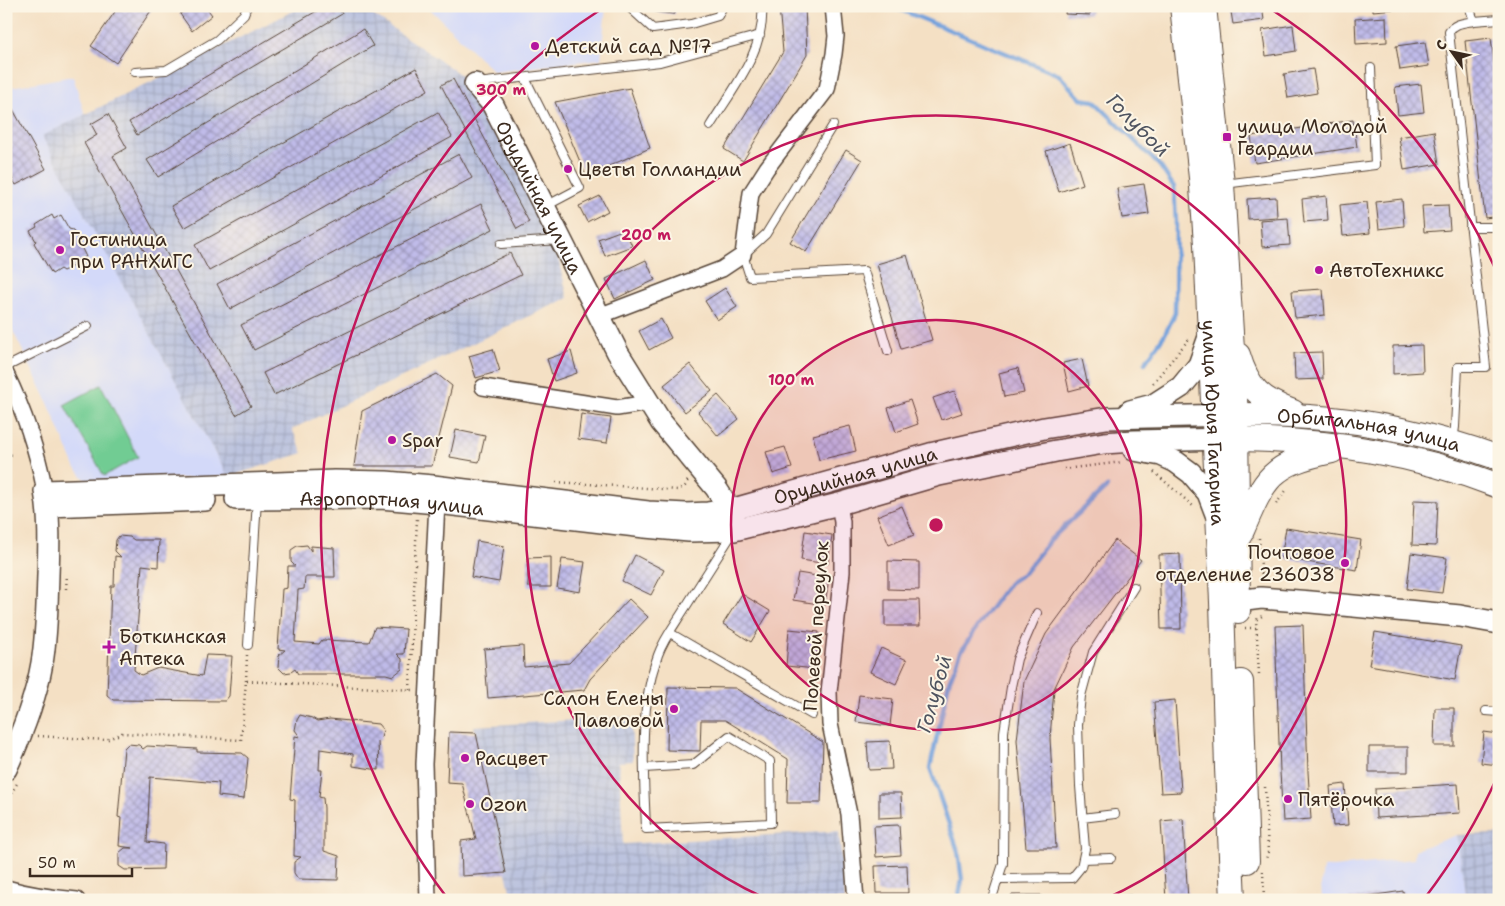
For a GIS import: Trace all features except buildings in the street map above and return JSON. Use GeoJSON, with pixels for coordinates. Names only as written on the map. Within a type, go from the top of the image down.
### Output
{"type":"FeatureCollection","features":[{"type":"Feature","properties":{"kind":"main road","name":"улица Юрия Гагарина"},"geometry":{"type":"LineString","coordinates":[[1182,6],[1202,186],[1206,245],[1221,333]]}},
{"type":"Feature","properties":{"kind":"main road","name":"улица Юрия Гагарина"},"geometry":{"type":"LineString","coordinates":[[1204,6],[1222,184],[1221,333],[1226,440],[1219,521],[1233,900]]}},
{"type":"Feature","properties":{"kind":"main road","name":"Орудийная улица"},"geometry":{"type":"LineString","coordinates":[[475,84],[493,105],[618,353],[661,422],[716,488],[732,520]]}},
{"type":"Feature","properties":{"kind":"main road"},"geometry":{"type":"LineString","coordinates":[[1107,418],[1153,405],[1181,387],[1221,333],[1251,386],[1263,398],[1277,406],[1309,417]]}},
{"type":"Feature","properties":{"kind":"main road","name":"Орудийная улица"},"geometry":{"type":"LineString","coordinates":[[732,520],[930,454],[1044,428],[1107,418],[1225,415]]}},
{"type":"Feature","properties":{"kind":"main road","name":"Орбитальная улица"},"geometry":{"type":"LineString","coordinates":[[1225,415],[1309,417],[1358,422],[1452,443],[1499,458]]}},
{"type":"Feature","properties":{"kind":"main road","name":"улица Юрия Гагарина"},"geometry":{"type":"LineString","coordinates":[[1226,440],[1248,539],[1238,602],[1249,900]]}},
{"type":"Feature","properties":{"kind":"main road","name":"Орудийная улица"},"geometry":{"type":"LineString","coordinates":[[732,520],[839,504],[939,475],[1104,443],[1226,440]]}},
{"type":"Feature","properties":{"kind":"main road","name":"Орбитальная улица"},"geometry":{"type":"LineString","coordinates":[[1226,440],[1262,440],[1354,447],[1422,461],[1499,486]]}},
{"type":"Feature","properties":{"kind":"main road"},"geometry":{"type":"LineString","coordinates":[[1104,443],[1161,455],[1176,462],[1191,473],[1208,493],[1219,521]]}},
{"type":"Feature","properties":{"kind":"main road"},"geometry":{"type":"LineString","coordinates":[[1248,539],[1256,500],[1266,482],[1276,472],[1285,465],[1310,456],[1354,447]]}},
{"type":"Feature","properties":{"kind":"main road","name":"Аэропортная улица"},"geometry":{"type":"LineString","coordinates":[[47,498],[334,481],[386,482],[648,512],[693,514],[732,520]]}},
{"type":"Feature","properties":{"kind":"main road","name":"Аэропортная улица"},"geometry":{"type":"LineString","coordinates":[[47,498],[346,497],[408,500],[689,531],[732,520]]}},
{"type":"Feature","properties":{"kind":"main road"},"geometry":{"type":"LineString","coordinates":[[6,769],[18,743],[42,664],[47,612],[49,544],[47,498]]}},
{"type":"Feature","properties":{"kind":"main road"},"geometry":{"type":"LineString","coordinates":[[1238,602],[1261,598],[1460,616],[1499,622]]}},
{"type":"Feature","properties":{"kind":"street"},"geometry":{"type":"LineString","coordinates":[[599,316],[722,269],[743,255],[751,193],[767,168],[827,89],[836,36],[834,6]]}},
{"type":"Feature","properties":{"kind":"street"},"geometry":{"type":"LineString","coordinates":[[6,374],[20,403],[32,439],[47,498]]}},
{"type":"Feature","properties":{"kind":"street"},"geometry":{"type":"LineString","coordinates":[[483,387],[617,408],[648,403]]}},
{"type":"Feature","properties":{"kind":"street"},"geometry":{"type":"LineString","coordinates":[[428,900],[424,764],[437,503]]}},
{"type":"Feature","properties":{"kind":"street","name":"Полевой переулок"},"geometry":{"type":"LineString","coordinates":[[839,504],[842,522],[842,572],[829,692],[830,724],[849,814],[856,900]]}},
{"type":"Feature","properties":{"kind":"street"},"geometry":{"type":"LineString","coordinates":[[6,888],[23,893],[77,900]]}},
{"type":"Feature","properties":{"kind":"lane"},"geometry":{"type":"LineString","coordinates":[[135,72],[166,70],[217,40],[244,14],[247,6]]}},
{"type":"Feature","properties":{"kind":"lane"},"geometry":{"type":"LineString","coordinates":[[628,6],[653,30],[691,24],[718,16],[723,6]]}},
{"type":"Feature","properties":{"kind":"lane"},"geometry":{"type":"LineString","coordinates":[[710,126],[754,55],[763,17],[762,6]]}},
{"type":"Feature","properties":{"kind":"lane"},"geometry":{"type":"LineString","coordinates":[[1469,6],[1474,21]]}},
{"type":"Feature","properties":{"kind":"lane"},"geometry":{"type":"LineString","coordinates":[[1452,443],[1455,427],[1458,367],[1486,367],[1448,32],[1455,25],[1499,19]]}},
{"type":"Feature","properties":{"kind":"lane"},"geometry":{"type":"LineString","coordinates":[[475,84],[660,62],[760,35]]}},
{"type":"Feature","properties":{"kind":"lane"},"geometry":{"type":"LineString","coordinates":[[1222,184],[1376,165],[1371,68]]}},
{"type":"Feature","properties":{"kind":"lane"},"geometry":{"type":"LineString","coordinates":[[525,78],[580,188],[544,206]]}},
{"type":"Feature","properties":{"kind":"lane"},"geometry":{"type":"LineString","coordinates":[[833,125],[766,234],[743,255],[750,277],[864,271],[888,351]]}},
{"type":"Feature","properties":{"kind":"lane"},"geometry":{"type":"LineString","coordinates":[[1470,227],[1499,227]]}},
{"type":"Feature","properties":{"kind":"lane"},"geometry":{"type":"LineString","coordinates":[[501,244],[560,240]]}},
{"type":"Feature","properties":{"kind":"lane"},"geometry":{"type":"LineString","coordinates":[[6,367],[88,326]]}},
{"type":"Feature","properties":{"kind":"lane"},"geometry":{"type":"LineString","coordinates":[[248,645],[258,498]]}},
{"type":"Feature","properties":{"kind":"lane"},"geometry":{"type":"LineString","coordinates":[[644,768],[693,765],[729,736],[770,761],[771,823],[646,830],[644,768],[646,702],[652,675],[659,653],[732,520]]}},
{"type":"Feature","properties":{"kind":"lane"},"geometry":{"type":"LineString","coordinates":[[998,879],[1072,878],[1081,867],[1085,849],[1078,725],[1082,696],[1093,652],[1134,587]]}},
{"type":"Feature","properties":{"kind":"lane"},"geometry":{"type":"LineString","coordinates":[[993,900],[1003,864],[1004,732],[1017,659],[1037,613]]}},
{"type":"Feature","properties":{"kind":"lane"},"geometry":{"type":"LineString","coordinates":[[670,632],[812,715]]}},
{"type":"Feature","properties":{"kind":"lane"},"geometry":{"type":"LineString","coordinates":[[1486,711],[1499,712]]}},
{"type":"Feature","properties":{"kind":"lane"},"geometry":{"type":"LineString","coordinates":[[1082,818],[1115,814]]}},
{"type":"Feature","properties":{"kind":"lane"},"geometry":{"type":"LineString","coordinates":[[1083,859],[1111,858]]}},
{"type":"Feature","properties":{"kind":"path"},"geometry":{"type":"LineString","coordinates":[[6,456],[14,454]]}},
{"type":"Feature","properties":{"kind":"path"},"geometry":{"type":"LineString","coordinates":[[1063,469],[1130,461]]}},
{"type":"Feature","properties":{"kind":"path"},"geometry":{"type":"LineString","coordinates":[[1152,471],[1198,510]]}},
{"type":"Feature","properties":{"kind":"path"},"geometry":{"type":"LineString","coordinates":[[1274,506],[1290,485]]}},
{"type":"Feature","properties":{"kind":"path"},"geometry":{"type":"LineString","coordinates":[[408,500],[407,517],[418,518],[410,690]]}},
{"type":"Feature","properties":{"kind":"path"},"geometry":{"type":"LineString","coordinates":[[1248,539],[1262,578],[1261,598]]}},
{"type":"Feature","properties":{"kind":"path"},"geometry":{"type":"LineString","coordinates":[[38,736],[106,740],[122,733],[241,740],[248,645]]}},
{"type":"Feature","properties":{"kind":"path"},"geometry":{"type":"LineString","coordinates":[[246,681],[428,691]]}},
{"type":"Feature","properties":{"kind":"shaded area"},"geometry":{"type":"Polygon","coordinates":[[[303,6],[360,6],[461,75],[523,179],[557,253],[568,298],[292,429],[303,453],[228,477],[42,136],[303,6]]]}},
{"type":"Feature","properties":{"kind":"shaded area","name":"Детский сад №17"},"geometry":{"type":"Polygon","coordinates":[[[427,6],[606,6],[601,59],[494,72],[427,6]]]}},
{"type":"Feature","properties":{"kind":"shaded area"},"geometry":{"type":"Polygon","coordinates":[[[73,76],[85,115],[43,137],[228,477],[86,481],[75,467],[45,396],[6,317],[6,88],[73,76]]]}},
{"type":"Feature","properties":{"kind":"shaded area"},"geometry":{"type":"Polygon","coordinates":[[[631,717],[633,761],[619,762],[623,844],[839,831],[845,900],[512,900],[474,726],[631,717]]]}},
{"type":"Feature","properties":{"kind":"shaded area"},"geometry":{"type":"Polygon","coordinates":[[[1499,834],[1499,900],[1466,900],[1457,835],[1499,834]]]}},
{"type":"Feature","properties":{"kind":"shaded area"},"geometry":{"type":"Polygon","coordinates":[[[1457,835],[1466,900],[1322,900],[1323,868],[1414,859],[1415,850],[1457,835]]]}},
{"type":"Feature","properties":{"kind":"green space"},"geometry":{"type":"Polygon","coordinates":[[[101,385],[138,457],[104,476],[64,405],[101,385]]]}},
{"type":"Feature","properties":{"kind":"waterway","name":"Голубой"},"geometry":{"type":"LineString","coordinates":[[881,6],[901,10],[1059,75],[1081,99],[1094,101],[1160,166],[1174,187],[1176,222],[1175,313],[1165,334],[1145,363]]}},
{"type":"Feature","properties":{"kind":"waterway","name":"Голубой"},"geometry":{"type":"LineString","coordinates":[[958,900],[962,880],[958,851],[930,768],[949,682],[961,652],[1009,583],[1024,573],[1050,540],[1107,487]]}},
{"type":"Feature","properties":{"kind":"place","name":"Детский сад №17"},"geometry":{"type":"Point","coordinates":[535,46]}},
{"type":"Feature","properties":{"kind":"place","name":"улица Молодой Гвардии"},"geometry":{"type":"Point","coordinates":[1227,137]}},
{"type":"Feature","properties":{"kind":"place","name":"Цветы Голландии"},"geometry":{"type":"Point","coordinates":[568,169]}},
{"type":"Feature","properties":{"kind":"place","name":"Гостиница при РАНХиГС"},"geometry":{"type":"Point","coordinates":[60,250]}},
{"type":"Feature","properties":{"kind":"place","name":"АвтоТехникс"},"geometry":{"type":"Point","coordinates":[1319,270]}},
{"type":"Feature","properties":{"kind":"place","name":"Spar"},"geometry":{"type":"Point","coordinates":[392,440]}},
{"type":"Feature","properties":{"kind":"place","name":"Почтовое отделение 236038"},"geometry":{"type":"Point","coordinates":[1345,563]}},
{"type":"Feature","properties":{"kind":"place","name":"Боткинская Аптека"},"geometry":{"type":"Point","coordinates":[109,647]}},
{"type":"Feature","properties":{"kind":"place","name":"Салон Елены Павловой"},"geometry":{"type":"Point","coordinates":[674,709]}},
{"type":"Feature","properties":{"kind":"place","name":"Расцвет"},"geometry":{"type":"Point","coordinates":[465,758]}},
{"type":"Feature","properties":{"kind":"place","name":"Пятёрочка"},"geometry":{"type":"Point","coordinates":[1288,799]}},
{"type":"Feature","properties":{"kind":"place","name":"Ozon"},"geometry":{"type":"Point","coordinates":[470,804]}}]}
